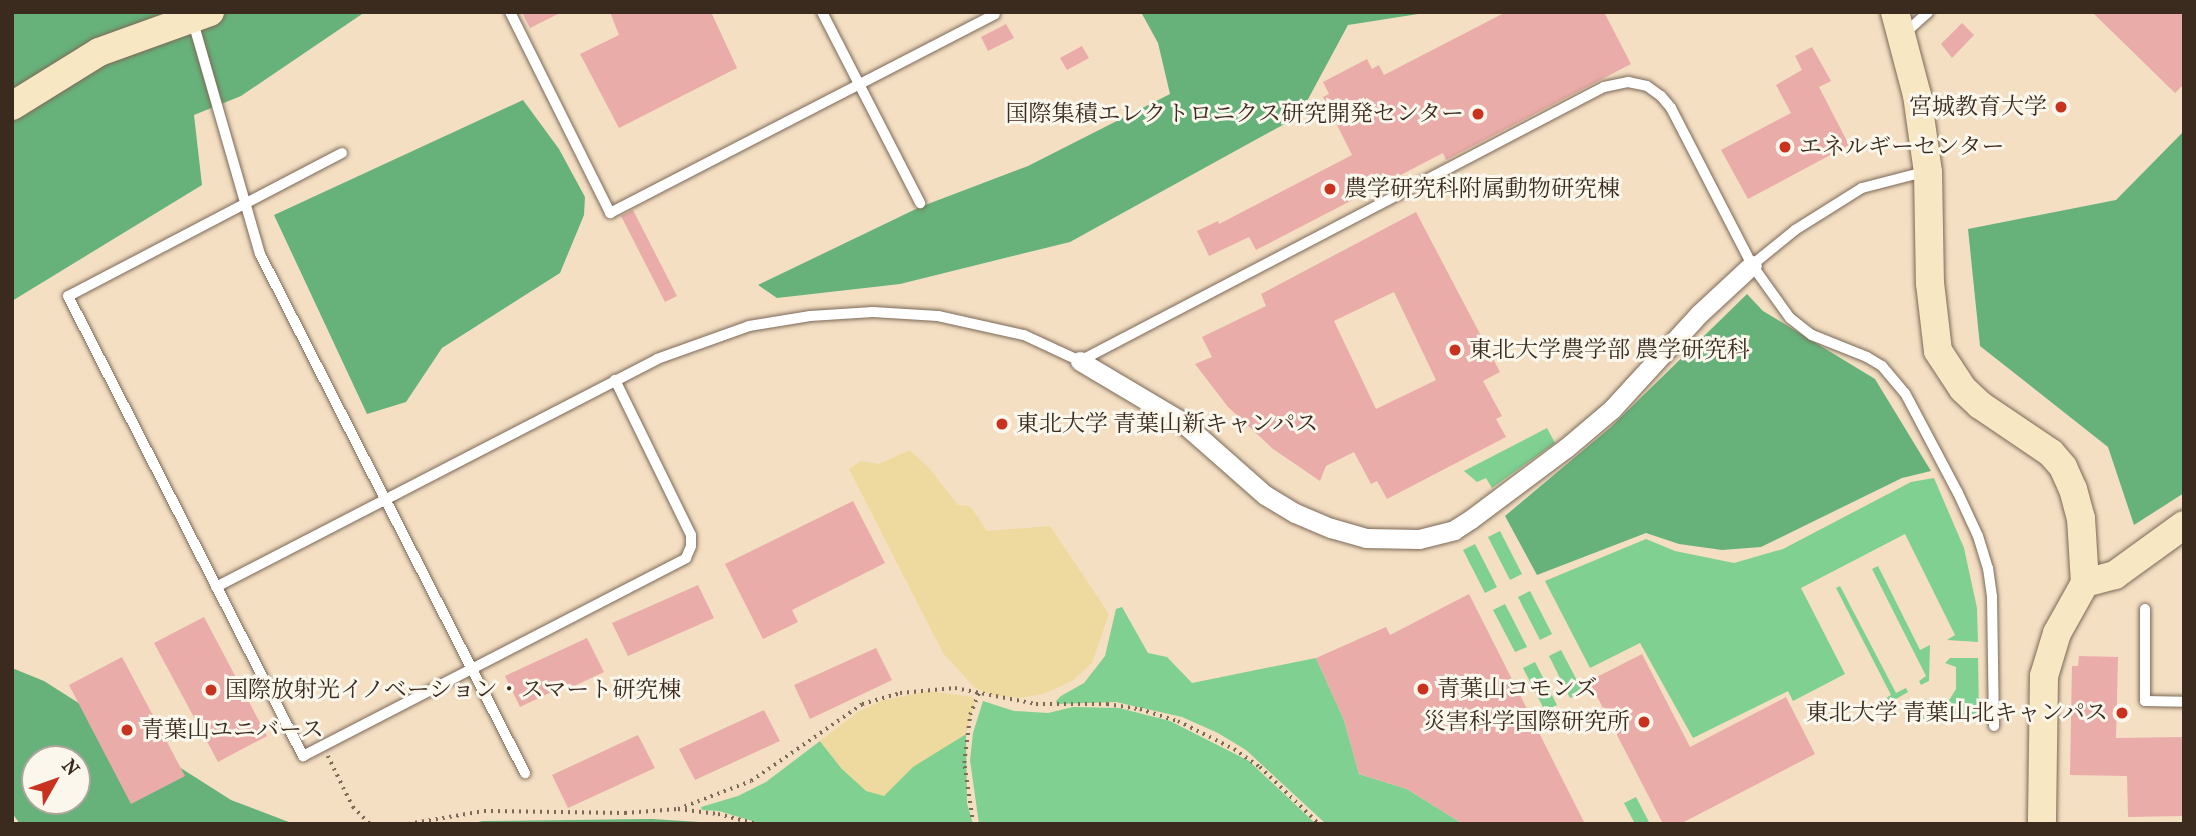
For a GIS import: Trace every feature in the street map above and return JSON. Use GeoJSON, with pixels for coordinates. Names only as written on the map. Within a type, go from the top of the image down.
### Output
{"type":"FeatureCollection","features":[{"type":"Feature","properties":{"kind":"street"},"geometry":{"type":"LineString","coordinates":[[12,106],[99,52],[201,15]]}},
{"type":"Feature","properties":{"kind":"street"},"geometry":{"type":"LineString","coordinates":[[1899,24],[1917,95],[1928,172],[1930,283],[1938,351],[1949,371],[1980,405],[2036,440],[2063,467],[2081,518],[2085,583],[2053,642],[2044,676],[2042,824]]}},
{"type":"Feature","properties":{"kind":"street"},"geometry":{"type":"LineString","coordinates":[[1080,361],[1181,421],[1265,495],[1296,513],[1331,528],[1366,538],[1419,539],[1454,530],[1566,449],[1612,409],[1699,314],[1752,265]]}},
{"type":"Feature","properties":{"kind":"street"},"geometry":{"type":"LineString","coordinates":[[2085,583],[2115,575],[2184,525]]}},
{"type":"Feature","properties":{"kind":"lane"},"geometry":{"type":"LineString","coordinates":[[509,12],[610,212],[995,14]]}},
{"type":"Feature","properties":{"kind":"lane"},"geometry":{"type":"LineString","coordinates":[[822,12],[920,203]]}},
{"type":"Feature","properties":{"kind":"lane"},"geometry":{"type":"LineString","coordinates":[[1899,24],[1928,12]]}},
{"type":"Feature","properties":{"kind":"lane"},"geometry":{"type":"LineString","coordinates":[[201,15],[244,203],[260,254],[525,773]]}},
{"type":"Feature","properties":{"kind":"lane"},"geometry":{"type":"LineString","coordinates":[[216,587],[615,380],[692,344],[749,326],[810,316],[873,313],[939,316],[1024,335],[1080,361],[1604,87],[1628,82],[1647,86],[1671,108],[1752,265],[1768,292],[1790,318],[1812,335],[1867,357],[1896,379],[1930,439],[1978,536],[1988,568],[1992,610],[1994,726]]}},
{"type":"Feature","properties":{"kind":"lane"},"geometry":{"type":"LineString","coordinates":[[342,153],[68,296],[303,756],[686,558],[691,546],[691,535],[615,380]]}},
{"type":"Feature","properties":{"kind":"lane"},"geometry":{"type":"LineString","coordinates":[[1752,265],[1805,224],[1862,188],[1928,172]]}},
{"type":"Feature","properties":{"kind":"lane"},"geometry":{"type":"LineString","coordinates":[[2145,609],[2145,701],[2184,702]]}},
{"type":"Feature","properties":{"kind":"path"},"geometry":{"type":"LineString","coordinates":[[678,809],[751,781],[862,704],[918,690],[955,688],[993,698],[1036,704],[1118,705],[1178,721],[1213,736],[1243,755],[1319,824]]}},
{"type":"Feature","properties":{"kind":"path"},"geometry":{"type":"LineString","coordinates":[[972,824],[964,763],[970,715],[979,693]]}},
{"type":"Feature","properties":{"kind":"path"},"geometry":{"type":"LineString","coordinates":[[323,745],[353,807],[370,824]]}},
{"type":"Feature","properties":{"kind":"path"},"geometry":{"type":"LineString","coordinates":[[408,824],[484,811],[625,813],[678,809],[718,814],[757,824]]}},
{"type":"Feature","properties":{"kind":"green space"},"geometry":{"type":"Polygon","coordinates":[[[12,12],[365,12],[241,96],[194,115],[202,185],[12,301],[12,12]]]}},
{"type":"Feature","properties":{"kind":"green space"},"geometry":{"type":"Polygon","coordinates":[[[1141,12],[1431,12],[1348,25],[1299,116],[1070,242],[900,284],[777,298],[758,285],[920,207],[1028,166],[1170,94],[1158,43],[1141,12]]]}},
{"type":"Feature","properties":{"kind":"green space"},"geometry":{"type":"Polygon","coordinates":[[[523,100],[559,149],[585,197],[584,215],[560,273],[442,348],[406,402],[367,414],[274,215],[523,100]]]}},
{"type":"Feature","properties":{"kind":"green space"},"geometry":{"type":"Polygon","coordinates":[[[2184,131],[2184,493],[2134,525],[2108,447],[1980,346],[1968,229],[2116,200],[2184,131]]]}},
{"type":"Feature","properties":{"kind":"green space"},"geometry":{"type":"Polygon","coordinates":[[[1747,294],[1763,311],[1875,379],[1931,471],[1902,478],[1761,547],[1722,550],[1679,544],[1646,533],[1537,575],[1505,516],[1611,427],[1747,294]]]}},
{"type":"Feature","properties":{"kind":"green space"},"geometry":{"type":"Polygon","coordinates":[[[1547,428],[1555,443],[1492,488],[1486,478],[1477,482],[1464,471],[1547,428]]]}},
{"type":"Feature","properties":{"kind":"green space"},"geometry":{"type":"Polygon","coordinates":[[[1934,478],[1964,548],[1977,608],[1978,642],[1947,640],[1955,635],[1905,534],[1801,588],[1845,674],[1793,701],[1788,691],[1693,738],[1640,643],[1590,668],[1545,581],[1646,539],[1675,551],[1734,563],[1783,549],[1911,482],[1934,478]]]}},
{"type":"Feature","properties":{"kind":"green space"},"geometry":{"type":"Polygon","coordinates":[[[1500,531],[1522,574],[1510,580],[1488,537],[1500,531]]]}},
{"type":"Feature","properties":{"kind":"green space"},"geometry":{"type":"Polygon","coordinates":[[[1475,544],[1497,587],[1485,593],[1463,550],[1475,544]]]}},
{"type":"Feature","properties":{"kind":"green space"},"geometry":{"type":"Polygon","coordinates":[[[1878,566],[1920,650],[1930,645],[1929,681],[1921,685],[1919,681],[1926,676],[1872,569],[1878,566]]]}},
{"type":"Feature","properties":{"kind":"green space"},"geometry":{"type":"Polygon","coordinates":[[[1840,586],[1896,693],[1906,688],[1908,692],[1884,706],[1881,701],[1891,695],[1836,588],[1840,586]]]}},
{"type":"Feature","properties":{"kind":"green space"},"geometry":{"type":"Polygon","coordinates":[[[1530,591],[1552,634],[1540,640],[1518,597],[1530,591]]]}},
{"type":"Feature","properties":{"kind":"green space"},"geometry":{"type":"Polygon","coordinates":[[[1505,604],[1527,647],[1515,652],[1493,610],[1505,604]]]}},
{"type":"Feature","properties":{"kind":"green space"},"geometry":{"type":"Polygon","coordinates":[[[1122,607],[1148,653],[1167,657],[1192,683],[1316,658],[1344,720],[1359,774],[1407,789],[1463,824],[1326,824],[1246,750],[1218,733],[1182,717],[1116,702],[1057,704],[1056,701],[1061,696],[1084,683],[1105,656],[1116,609],[1122,607]]]}},
{"type":"Feature","properties":{"kind":"green space"},"geometry":{"type":"Polygon","coordinates":[[[1561,650],[1583,692],[1570,698],[1549,656],[1561,650]]]}},
{"type":"Feature","properties":{"kind":"green space"},"geometry":{"type":"Polygon","coordinates":[[[1950,658],[1978,658],[1979,712],[1972,719],[1910,721],[1948,702],[1956,689],[1956,667],[1945,663],[1950,658]]]}},
{"type":"Feature","properties":{"kind":"green space"},"geometry":{"type":"Polygon","coordinates":[[[1535,662],[1557,705],[1545,711],[1523,668],[1535,662]]]}},
{"type":"Feature","properties":{"kind":"green space"},"geometry":{"type":"Polygon","coordinates":[[[12,668],[44,681],[231,800],[294,824],[20,824],[12,813],[12,668]]]}},
{"type":"Feature","properties":{"kind":"green space"},"geometry":{"type":"Polygon","coordinates":[[[983,701],[1014,711],[1048,713],[1073,707],[1119,708],[1170,721],[1249,761],[1316,824],[979,824],[970,760],[973,733],[983,701]]]}},
{"type":"Feature","properties":{"kind":"green space"},"geometry":{"type":"Polygon","coordinates":[[[966,734],[967,803],[973,824],[762,824],[719,811],[702,810],[701,807],[738,796],[766,782],[820,741],[842,769],[910,768],[966,734]]]}},
{"type":"Feature","properties":{"kind":"green space"},"geometry":{"type":"Polygon","coordinates":[[[1636,797],[1650,824],[1635,824],[1624,803],[1636,797]]]}},
{"type":"Feature","properties":{"kind":"green space"},"geometry":{"type":"Polygon","coordinates":[[[652,819],[731,824],[471,824],[482,821],[652,819]]]}},
{"type":"Feature","properties":{"kind":"sand"},"geometry":{"type":"Polygon","coordinates":[[[910,450],[929,468],[958,505],[970,506],[987,531],[1050,526],[1109,614],[1092,663],[1072,681],[1043,694],[1020,698],[991,695],[974,687],[943,653],[849,469],[861,461],[879,464],[910,450]]]}},
{"type":"Feature","properties":{"kind":"sand"},"geometry":{"type":"Polygon","coordinates":[[[928,691],[973,697],[975,702],[966,734],[913,767],[884,796],[866,791],[842,769],[820,741],[858,712],[881,701],[928,691]]]}},
{"type":"Feature","properties":{"kind":"building"},"geometry":{"type":"Polygon","coordinates":[[[522,12],[562,12],[530,28],[522,12]]]}},
{"type":"Feature","properties":{"kind":"building"},"geometry":{"type":"Polygon","coordinates":[[[610,12],[711,12],[737,68],[619,128],[580,54],[619,35],[610,12]]]}},
{"type":"Feature","properties":{"kind":"building"},"geometry":{"type":"Polygon","coordinates":[[[1506,12],[1604,12],[1631,64],[1446,160],[1443,153],[1256,250],[1249,237],[1209,256],[1197,231],[1218,221],[1219,224],[1352,155],[1323,97],[1329,94],[1323,82],[1367,59],[1372,69],[1379,65],[1384,75],[1506,12]]]}},
{"type":"Feature","properties":{"kind":"building"},"geometry":{"type":"Polygon","coordinates":[[[2092,12],[2184,12],[2184,84],[2175,93],[2092,12]]]}},
{"type":"Feature","properties":{"kind":"building"},"geometry":{"type":"Polygon","coordinates":[[[1962,23],[1974,35],[1952,58],[1941,44],[1962,23]]]}},
{"type":"Feature","properties":{"kind":"building"},"geometry":{"type":"Polygon","coordinates":[[[1006,24],[1014,38],[988,51],[981,37],[1006,24]]]}},
{"type":"Feature","properties":{"kind":"building"},"geometry":{"type":"Polygon","coordinates":[[[1082,46],[1089,58],[1067,70],[1060,58],[1082,46]]]}},
{"type":"Feature","properties":{"kind":"building","name":"エネルギーセンター"},"geometry":{"type":"Polygon","coordinates":[[[1812,47],[1831,81],[1819,87],[1849,145],[1748,199],[1721,150],[1791,113],[1776,85],[1802,70],[1795,56],[1812,47]]]}},
{"type":"Feature","properties":{"kind":"building"},"geometry":{"type":"Polygon","coordinates":[[[633,210],[677,296],[665,302],[621,216],[633,210]]]}},
{"type":"Feature","properties":{"kind":"building","name":"東北大学農学部 農学研究科"},"geometry":{"type":"Polygon","coordinates":[[[1416,212],[1500,372],[1483,381],[1502,416],[1496,419],[1506,437],[1387,499],[1377,481],[1371,484],[1354,452],[1326,466],[1320,481],[1273,449],[1228,407],[1195,364],[1212,357],[1202,337],[1266,306],[1261,294],[1416,212]],[[1394,292],[1334,321],[1376,409],[1436,380],[1394,292]]]}},
{"type":"Feature","properties":{"kind":"building"},"geometry":{"type":"Polygon","coordinates":[[[853,501],[885,563],[792,610],[798,622],[763,639],[725,564],[853,501]]]}},
{"type":"Feature","properties":{"kind":"building"},"geometry":{"type":"Polygon","coordinates":[[[698,585],[714,618],[628,656],[612,623],[698,585]]]}},
{"type":"Feature","properties":{"kind":"building","name":"青葉山コモンズ"},"geometry":{"type":"Polygon","coordinates":[[[1469,594],[1585,824],[1463,824],[1407,789],[1359,774],[1344,720],[1316,658],[1386,627],[1390,635],[1469,594]]]}},
{"type":"Feature","properties":{"kind":"building","name":"国際放射光イノベーション・スマート研究棟"},"geometry":{"type":"Polygon","coordinates":[[[204,617],[267,736],[218,762],[154,643],[204,617]]]}},
{"type":"Feature","properties":{"kind":"building"},"geometry":{"type":"Polygon","coordinates":[[[587,638],[604,672],[570,688],[568,684],[520,707],[505,676],[587,638]]]}},
{"type":"Feature","properties":{"kind":"building"},"geometry":{"type":"Polygon","coordinates":[[[876,648],[892,680],[810,719],[794,685],[876,648]]]}},
{"type":"Feature","properties":{"kind":"building","name":"災害科学国際研究所"},"geometry":{"type":"Polygon","coordinates":[[[1642,654],[1690,747],[1786,697],[1815,754],[1680,824],[1663,824],[1589,681],[1642,654]]]}},
{"type":"Feature","properties":{"kind":"building"},"geometry":{"type":"Polygon","coordinates":[[[2079,656],[2118,657],[2116,738],[2184,737],[2184,816],[2128,817],[2127,776],[2070,775],[2072,666],[2078,666],[2079,656]]]}},
{"type":"Feature","properties":{"kind":"building","name":"青葉山ユニバース"},"geometry":{"type":"Polygon","coordinates":[[[122,657],[185,776],[131,804],[69,685],[122,657]]]}},
{"type":"Feature","properties":{"kind":"building"},"geometry":{"type":"Polygon","coordinates":[[[764,710],[780,741],[695,780],[679,749],[764,710]]]}},
{"type":"Feature","properties":{"kind":"building"},"geometry":{"type":"Polygon","coordinates":[[[638,735],[655,768],[568,808],[552,775],[638,735]]]}},
{"type":"Feature","properties":{"kind":"place","name":"宮城教育大学"},"geometry":{"type":"Point","coordinates":[2061,107]}},
{"type":"Feature","properties":{"kind":"place","name":"国際集積エレクトロニクス研究開発センター"},"geometry":{"type":"Point","coordinates":[1478,114]}},
{"type":"Feature","properties":{"kind":"place","name":"エネルギーセンター"},"geometry":{"type":"Point","coordinates":[1785,147]}},
{"type":"Feature","properties":{"kind":"place","name":"農学研究科附属動物研究棟"},"geometry":{"type":"Point","coordinates":[1330,189]}},
{"type":"Feature","properties":{"kind":"place","name":"東北大学農学部 農学研究科"},"geometry":{"type":"Point","coordinates":[1455,350]}},
{"type":"Feature","properties":{"kind":"place","name":"東北大学 青葉山新キャンパス"},"geometry":{"type":"Point","coordinates":[1002,424]}},
{"type":"Feature","properties":{"kind":"place","name":"青葉山コモンズ"},"geometry":{"type":"Point","coordinates":[1423,689]}},
{"type":"Feature","properties":{"kind":"place","name":"国際放射光イノベーション・スマート研究棟"},"geometry":{"type":"Point","coordinates":[211,690]}},
{"type":"Feature","properties":{"kind":"place","name":"東北大学 青葉山北キャンパス"},"geometry":{"type":"Point","coordinates":[2122,713]}},
{"type":"Feature","properties":{"kind":"place","name":"災害科学国際研究所"},"geometry":{"type":"Point","coordinates":[1644,722]}},
{"type":"Feature","properties":{"kind":"place","name":"青葉山ユニバース"},"geometry":{"type":"Point","coordinates":[127,730]}}]}
